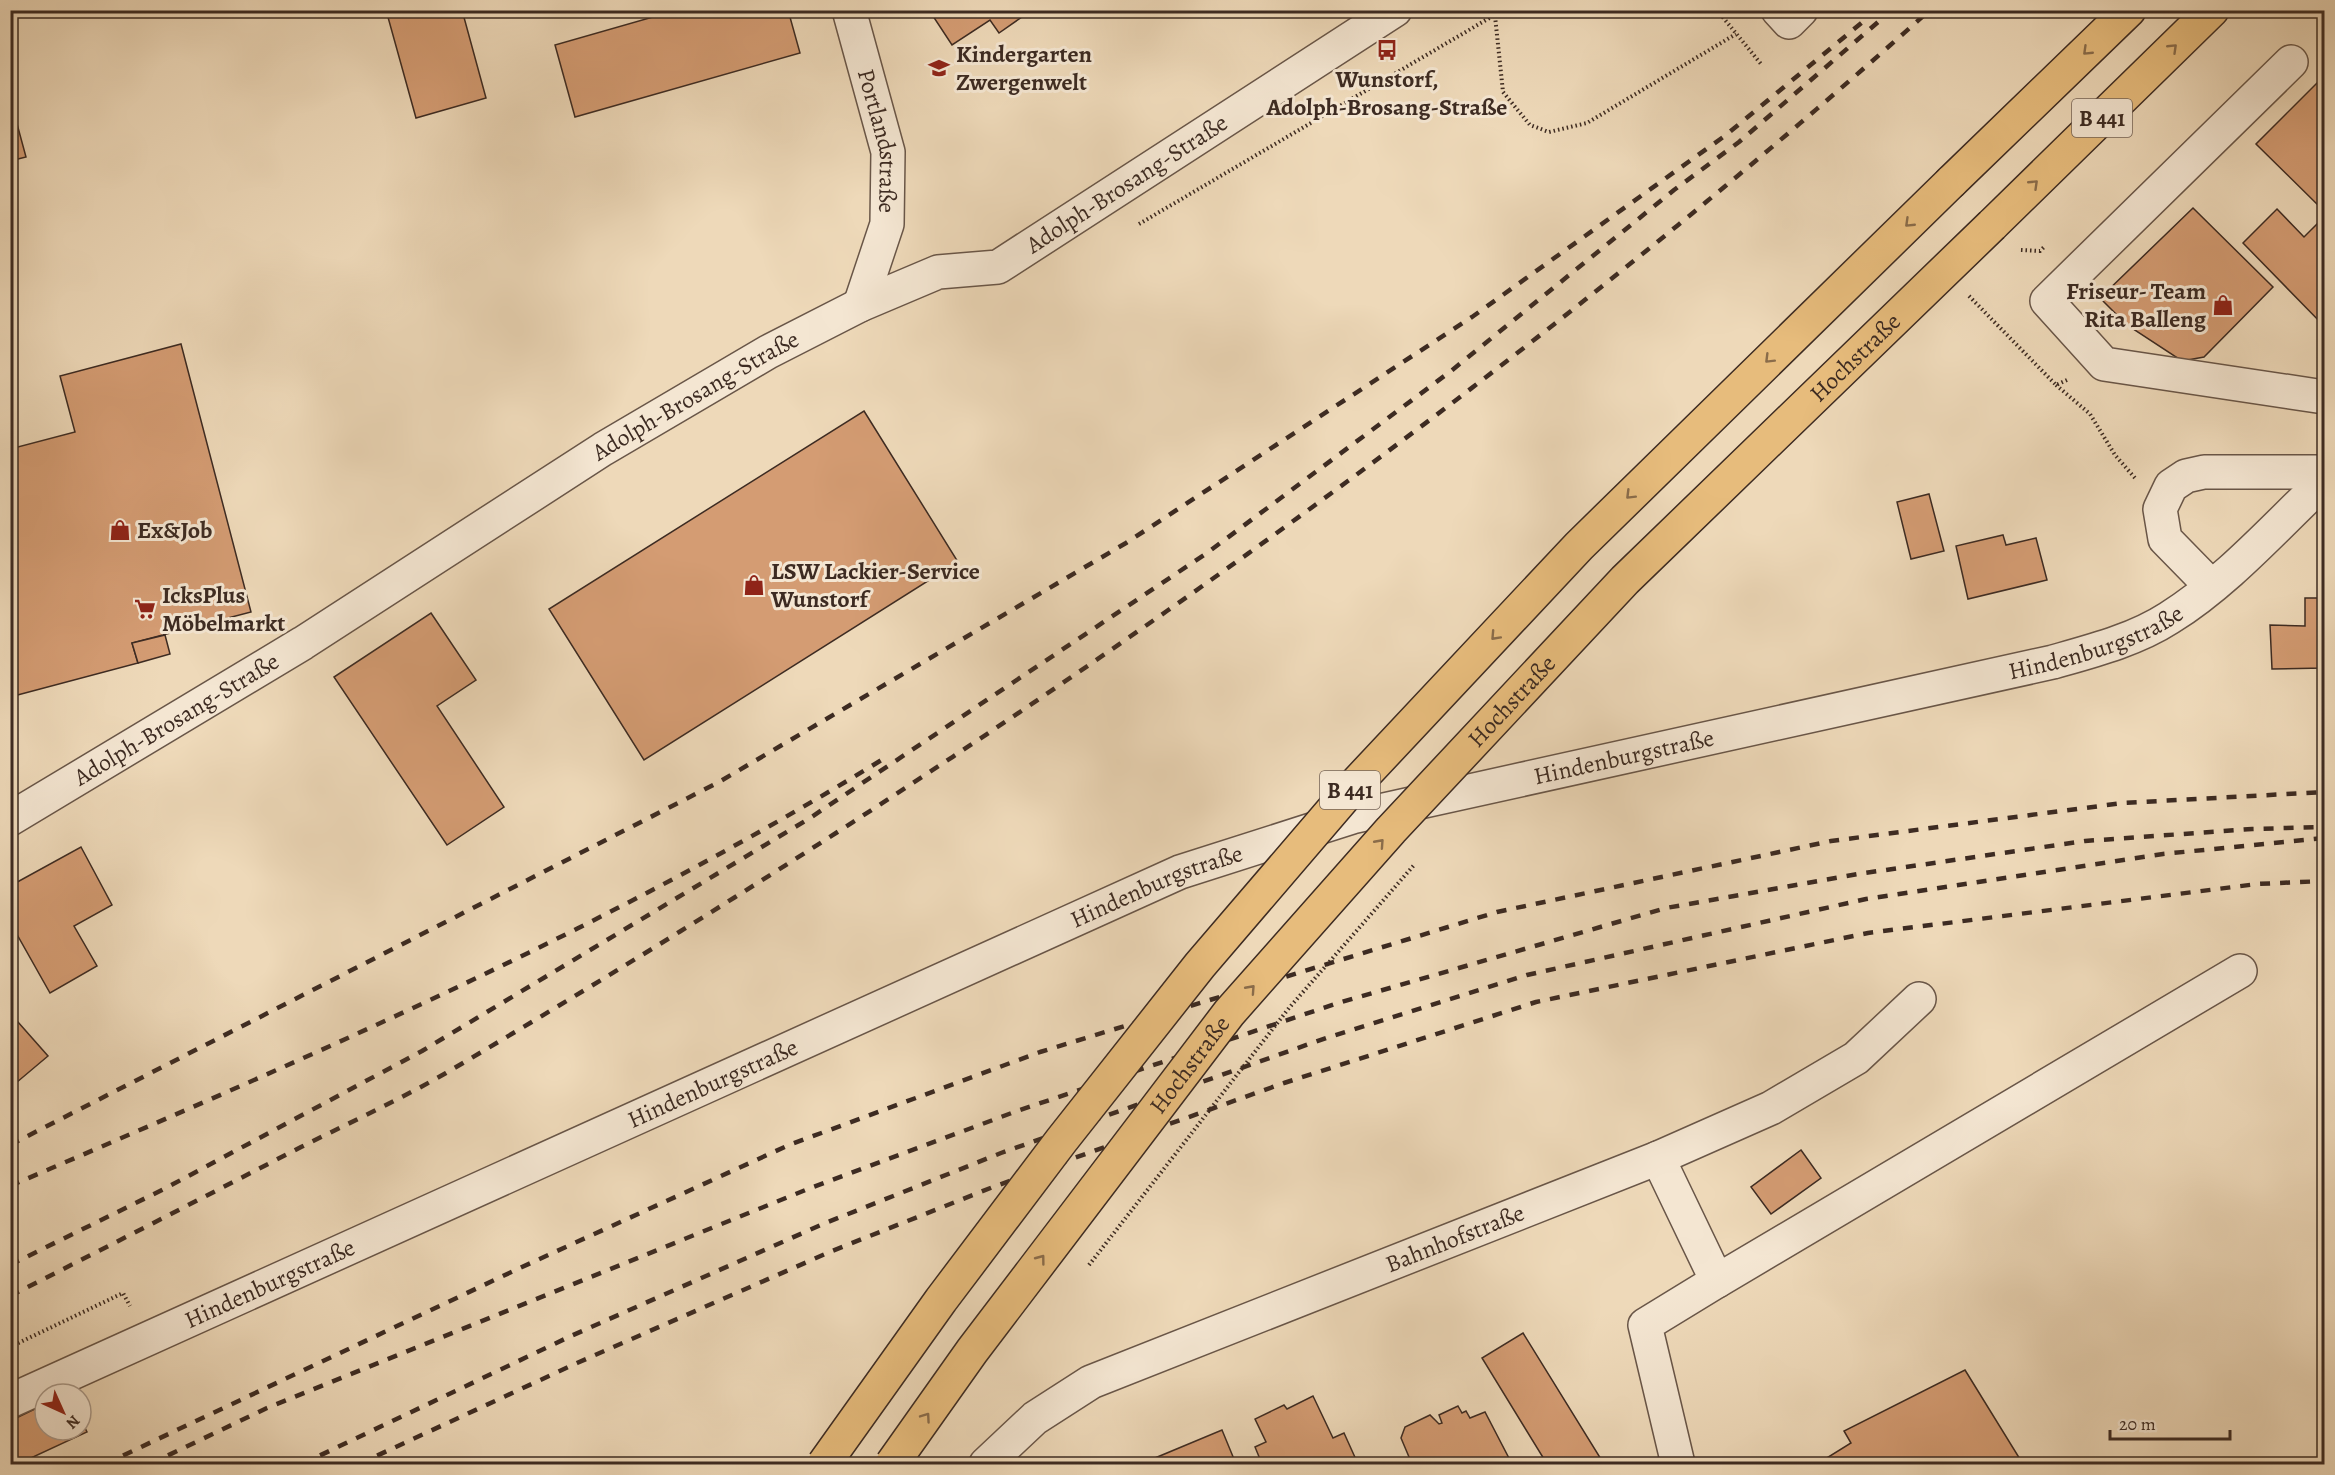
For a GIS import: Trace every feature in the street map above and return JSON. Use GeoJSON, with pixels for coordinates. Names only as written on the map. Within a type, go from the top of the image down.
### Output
{"type":"FeatureCollection","features":[{"type":"Feature","properties":{"kind":"main road","name":"B 441"},"geometry":{"type":"LineString","coordinates":[[824,1464],[941,1300],[1061,1141],[1200,965],[1350,790],[1579,546],[2129,10]]}},
{"type":"Feature","properties":{"kind":"main road","name":"Hochstraße"},"geometry":{"type":"LineString","coordinates":[[892,1464],[979,1342],[1230,1013],[1376,848],[1625,580],[2212,10]]}},
{"type":"Feature","properties":{"kind":"street","name":"Portlandstraße"},"geometry":{"type":"LineString","coordinates":[[849,10],[888,152],[887,224],[860,305]]}},
{"type":"Feature","properties":{"kind":"street","name":"Adolph-Brosang-Straße"},"geometry":{"type":"LineString","coordinates":[[10,819],[303,643],[603,449],[768,351],[860,305],[938,272],[998,267],[1395,10]]}},
{"type":"Feature","properties":{"kind":"street"},"geometry":{"type":"LineString","coordinates":[[1778,10],[1789,22],[1801,10]]}},
{"type":"Feature","properties":{"kind":"street"},"geometry":{"type":"LineString","coordinates":[[2291,62],[2047,301],[2104,364],[2325,397]]}},
{"type":"Feature","properties":{"kind":"street"},"geometry":{"type":"LineString","coordinates":[[2211,586],[2165,539],[2160,509],[2171,486],[2186,476],[2204,472],[2325,472]]}},
{"type":"Feature","properties":{"kind":"street","name":"Hindenburgstraße"},"geometry":{"type":"LineString","coordinates":[[10,1401],[1180,872],[1352,817],[2053,662],[2114,644],[2168,619],[2211,586],[2325,481]]}},
{"type":"Feature","properties":{"kind":"street"},"geometry":{"type":"LineString","coordinates":[[1678,1464],[1644,1325],[2240,971]]}},
{"type":"Feature","properties":{"kind":"street","name":"Bahnhofstraße"},"geometry":{"type":"LineString","coordinates":[[986,1464],[1035,1418],[1091,1382],[1658,1158],[1770,1108],[1856,1058],[1918,999]]}},
{"type":"Feature","properties":{"kind":"street"},"geometry":{"type":"LineString","coordinates":[[1658,1158],[1717,1281]]}},
{"type":"Feature","properties":{"kind":"path"},"geometry":{"type":"LineString","coordinates":[[1401,70],[1503,10]]}},
{"type":"Feature","properties":{"kind":"path"},"geometry":{"type":"LineString","coordinates":[[1717,10],[1761,64]]}},
{"type":"Feature","properties":{"kind":"path"},"geometry":{"type":"LineString","coordinates":[[1495,16],[1503,92],[1530,125],[1549,132],[1587,123],[1736,34]]}},
{"type":"Feature","properties":{"kind":"path"},"geometry":{"type":"LineString","coordinates":[[1973,290],[1966,297],[2056,385],[2090,414],[2115,455],[2160,509]]}},
{"type":"Feature","properties":{"kind":"path"},"geometry":{"type":"LineString","coordinates":[[2056,385],[2104,364]]}},
{"type":"Feature","properties":{"kind":"path"},"geometry":{"type":"LineString","coordinates":[[1086,1268],[1289,1008],[1419,860]]}},
{"type":"Feature","properties":{"kind":"path"},"geometry":{"type":"LineString","coordinates":[[10,1347],[123,1293]]}},
{"type":"Feature","properties":{"kind":"building"},"geometry":{"type":"Polygon","coordinates":[[[386,10],[462,10],[486,98],[416,118],[386,10]]]}},
{"type":"Feature","properties":{"kind":"building"},"geometry":{"type":"Polygon","coordinates":[[[652,10],[788,10],[800,53],[575,117],[555,45],[653,17],[652,10]]]}},
{"type":"Feature","properties":{"kind":"building"},"geometry":{"type":"Polygon","coordinates":[[[929,10],[1032,10],[999,33],[990,20],[952,45],[929,10]]]}},
{"type":"Feature","properties":{"kind":"building"},"geometry":{"type":"Polygon","coordinates":[[[2324,76],[2324,211],[2256,144],[2324,76]]]}},
{"type":"Feature","properties":{"kind":"building"},"geometry":{"type":"Polygon","coordinates":[[[10,98],[26,157],[10,161],[10,98]]]}},
{"type":"Feature","properties":{"kind":"building"},"geometry":{"type":"Polygon","coordinates":[[[2193,208],[2273,287],[2204,357],[2182,361],[2127,325],[2100,298],[2193,208]]]}},
{"type":"Feature","properties":{"kind":"building"},"geometry":{"type":"Polygon","coordinates":[[[2277,209],[2304,237],[2324,217],[2324,326],[2243,243],[2277,209]]]}},
{"type":"Feature","properties":{"kind":"building","name":"Ex&Job"},"geometry":{"type":"Polygon","coordinates":[[[181,344],[251,612],[132,643],[138,663],[10,697],[10,449],[75,432],[60,376],[181,344]]]}},
{"type":"Feature","properties":{"kind":"building","name":"LSW Lackier-Service Wunstorf"},"geometry":{"type":"Polygon","coordinates":[[[864,411],[958,562],[644,760],[549,609],[864,411]]]}},
{"type":"Feature","properties":{"kind":"building"},"geometry":{"type":"Polygon","coordinates":[[[1929,494],[1944,551],[1911,559],[1897,502],[1929,494]]]}},
{"type":"Feature","properties":{"kind":"building"},"geometry":{"type":"Polygon","coordinates":[[[2003,535],[2006,545],[2036,538],[2047,580],[1968,599],[1956,546],[2003,535]]]}},
{"type":"Feature","properties":{"kind":"building"},"geometry":{"type":"Polygon","coordinates":[[[2305,598],[2324,598],[2324,668],[2272,669],[2270,625],[2305,626],[2305,598]]]}},
{"type":"Feature","properties":{"kind":"building"},"geometry":{"type":"Polygon","coordinates":[[[431,613],[476,680],[437,706],[504,807],[447,845],[334,677],[431,613]]]}},
{"type":"Feature","properties":{"kind":"building"},"geometry":{"type":"Polygon","coordinates":[[[165,635],[170,654],[138,663],[132,643],[165,635]]]}},
{"type":"Feature","properties":{"kind":"building"},"geometry":{"type":"Polygon","coordinates":[[[81,847],[112,905],[74,926],[97,966],[50,993],[10,922],[10,886],[81,847]]]}},
{"type":"Feature","properties":{"kind":"building"},"geometry":{"type":"Polygon","coordinates":[[[10,1013],[48,1056],[10,1088],[10,1013]]]}},
{"type":"Feature","properties":{"kind":"building"},"geometry":{"type":"Polygon","coordinates":[[[1801,1150],[1821,1178],[1771,1214],[1751,1187],[1801,1150]]]}},
{"type":"Feature","properties":{"kind":"building"},"geometry":{"type":"Polygon","coordinates":[[[1523,1333],[1604,1464],[1547,1464],[1482,1358],[1523,1333]]]}},
{"type":"Feature","properties":{"kind":"building"},"geometry":{"type":"Polygon","coordinates":[[[1965,1370],[2023,1464],[1817,1464],[1851,1443],[1844,1431],[1965,1370]]]}},
{"type":"Feature","properties":{"kind":"building"},"geometry":{"type":"Polygon","coordinates":[[[1313,1396],[1333,1438],[1344,1433],[1358,1464],[1262,1464],[1255,1447],[1266,1442],[1255,1419],[1284,1405],[1287,1409],[1313,1396]]]}},
{"type":"Feature","properties":{"kind":"building"},"geometry":{"type":"Polygon","coordinates":[[[1458,1406],[1462,1413],[1466,1411],[1470,1418],[1485,1412],[1512,1464],[1412,1464],[1401,1438],[1405,1427],[1430,1415],[1439,1424],[1442,1423],[1439,1415],[1458,1406]]]}},
{"type":"Feature","properties":{"kind":"building"},"geometry":{"type":"Polygon","coordinates":[[[33,1410],[33,1442],[65,1442],[18,1464],[10,1464],[10,1421],[33,1410]]]}},
{"type":"Feature","properties":{"kind":"building"},"geometry":{"type":"Polygon","coordinates":[[[1222,1430],[1236,1464],[1158,1464],[1155,1458],[1222,1430]]]}},
{"type":"Feature","properties":{"kind":"railway"},"geometry":{"type":"LineString","coordinates":[[10,1145],[719,782],[1126,543],[1472,317],[1726,135],[1877,10]]}},
{"type":"Feature","properties":{"kind":"railway"},"geometry":{"type":"LineString","coordinates":[[10,1265],[164,1189],[422,1051],[810,818],[1207,553],[1451,371],[1674,190],[1739,142],[1892,10]]}},
{"type":"Feature","properties":{"kind":"railway"},"geometry":{"type":"LineString","coordinates":[[10,1296],[446,1073],[642,955],[835,834],[1026,708],[1214,578],[1399,443],[1580,304],[1757,160],[1930,10]]}},
{"type":"Feature","properties":{"kind":"railway"},"geometry":{"type":"LineString","coordinates":[[10,1186],[346,1039],[567,934],[783,819],[888,756]]}},
{"type":"Feature","properties":{"kind":"railway"},"geometry":{"type":"LineString","coordinates":[[105,1464],[522,1267],[789,1145],[1040,1052],[1497,912],[1831,841],[2123,803],[2324,792]]}},
{"type":"Feature","properties":{"kind":"railway"},"geometry":{"type":"LineString","coordinates":[[150,1464],[267,1408],[808,1189],[1017,1111],[1338,1003],[1666,908],[1858,874],[2085,841],[2252,829],[2324,827]]}},
{"type":"Feature","properties":{"kind":"railway"},"geometry":{"type":"LineString","coordinates":[[302,1464],[571,1336],[823,1224],[1001,1153],[1326,1038],[1527,975],[1866,899],[2163,854],[2324,838]]}},
{"type":"Feature","properties":{"kind":"railway"},"geometry":{"type":"LineString","coordinates":[[359,1464],[577,1363],[832,1251],[993,1187],[1284,1083],[1536,1002],[1868,933],[2257,884],[2324,881]]}},
{"type":"Feature","properties":{"kind":"place","name":"Wunstorf, Adolph-Brosang-Straße"},"geometry":{"type":"Point","coordinates":[1387,50]}},
{"type":"Feature","properties":{"kind":"place","name":"Kindergarten Zwergenwelt"},"geometry":{"type":"Point","coordinates":[939,68]}},
{"type":"Feature","properties":{"kind":"place","name":"Friseur- Team Rita Balleng"},"geometry":{"type":"Point","coordinates":[2223,305]}},
{"type":"Feature","properties":{"kind":"place","name":"Ex&Job"},"geometry":{"type":"Point","coordinates":[120,530]}},
{"type":"Feature","properties":{"kind":"place","name":"LSW Lackier-Service Wunstorf"},"geometry":{"type":"Point","coordinates":[754,585]}},
{"type":"Feature","properties":{"kind":"place","name":"IcksPlus Möbelmarkt"},"geometry":{"type":"Point","coordinates":[145,609]}}]}
